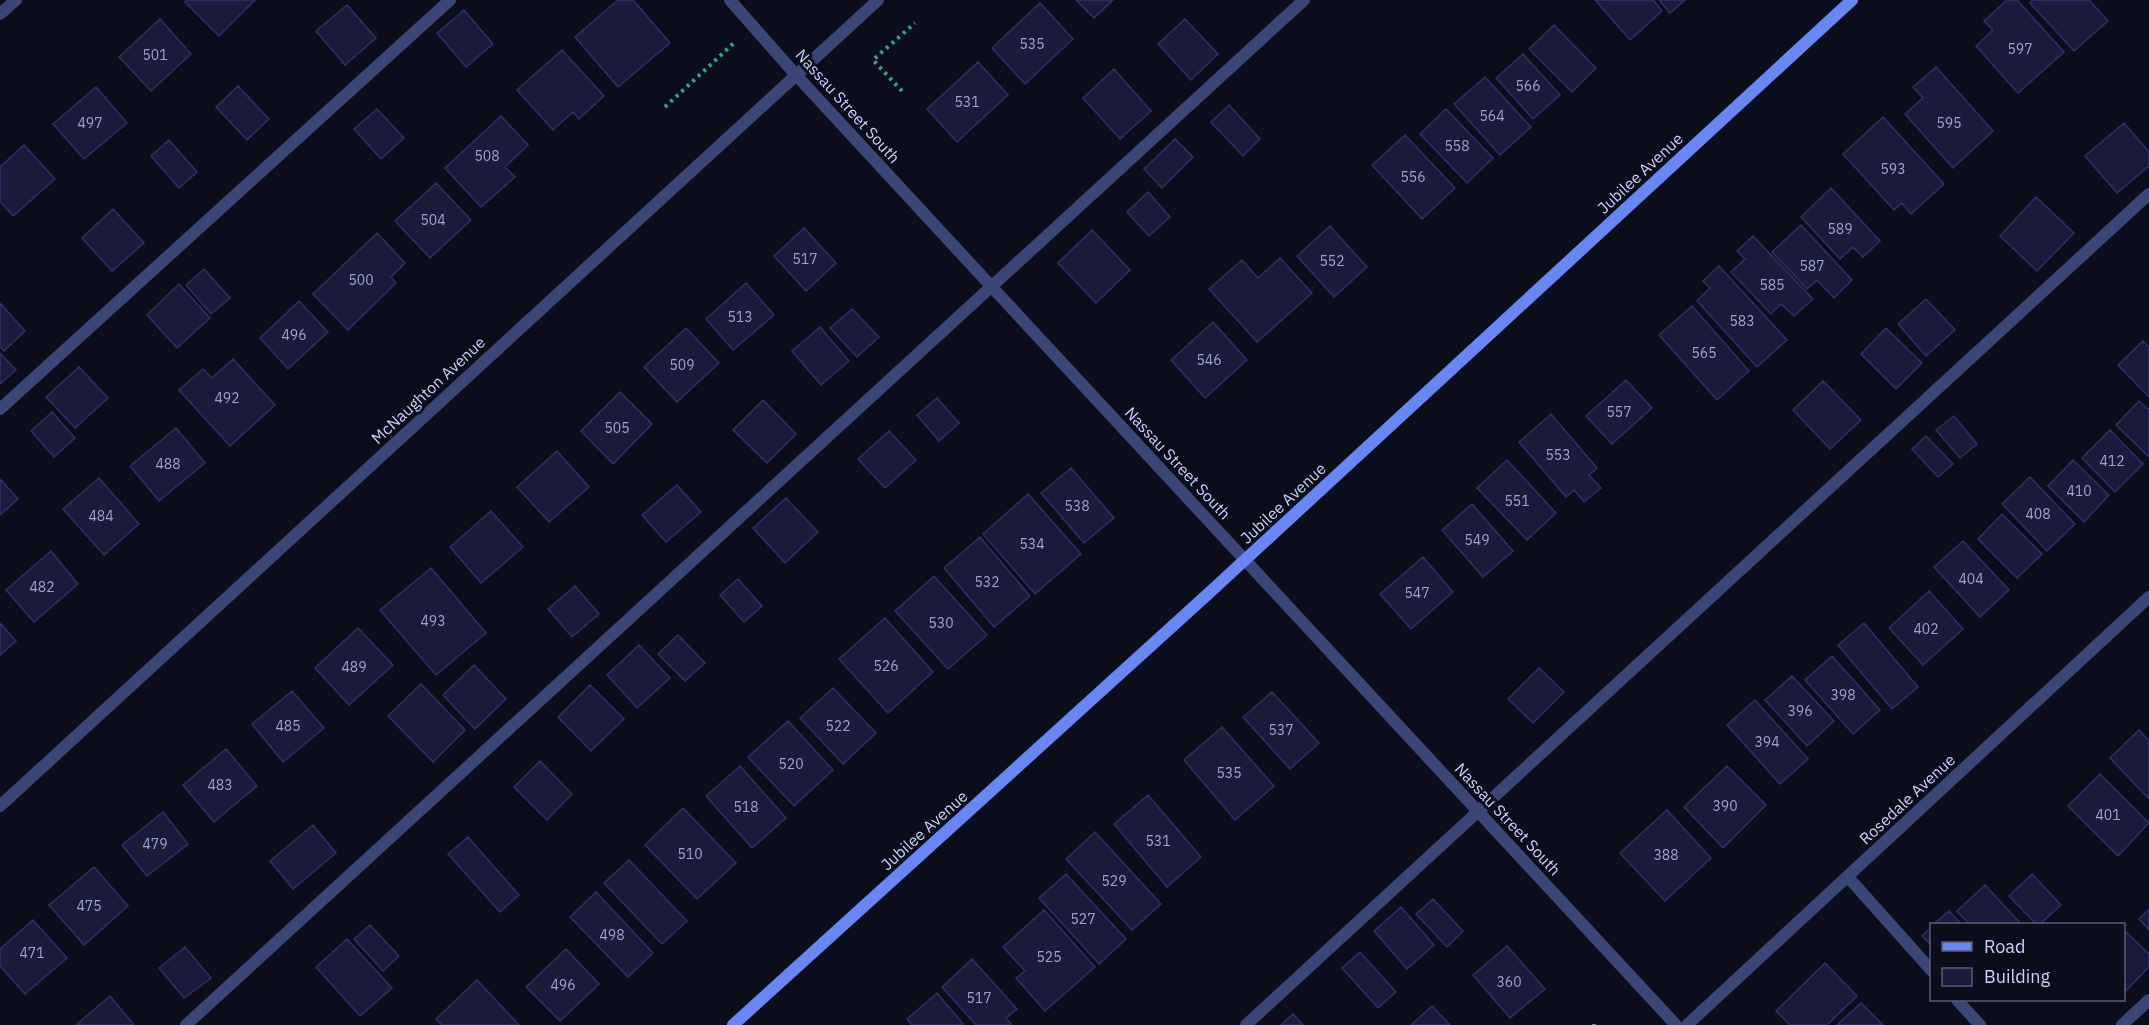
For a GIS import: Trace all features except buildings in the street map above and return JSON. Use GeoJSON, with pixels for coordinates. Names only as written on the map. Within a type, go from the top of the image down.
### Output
{"type":"FeatureCollection","features":[{"type":"Feature","properties":{"kind":"main road","name":"Jubilee Avenue"},"geometry":{"type":"LineString","coordinates":[[732,1025],[1245,560],[1852,0]]}},
{"type":"Feature","properties":{"kind":"street"},"geometry":{"type":"LineString","coordinates":[[0,14],[15,0]]}},
{"type":"Feature","properties":{"kind":"street"},"geometry":{"type":"LineString","coordinates":[[0,409],[450,0]]}},
{"type":"Feature","properties":{"kind":"street","name":"Nassau Street South"},"geometry":{"type":"LineString","coordinates":[[730,0],[796,75],[1676,1025]]}},
{"type":"Feature","properties":{"kind":"street","name":"McNaughton Avenue"},"geometry":{"type":"LineString","coordinates":[[0,806],[878,0]]}},
{"type":"Feature","properties":{"kind":"street"},"geometry":{"type":"LineString","coordinates":[[186,1025],[1304,0]]}},
{"type":"Feature","properties":{"kind":"street"},"geometry":{"type":"LineString","coordinates":[[1246,1025],[2149,194]]}},
{"type":"Feature","properties":{"kind":"street","name":"Rosedale Avenue"},"geometry":{"type":"LineString","coordinates":[[1688,1025],[2149,597]]}},
{"type":"Feature","properties":{"kind":"street"},"geometry":{"type":"LineString","coordinates":[[1848,877],[1930,969]]}},
{"type":"Feature","properties":{"kind":"street"},"geometry":{"type":"LineString","coordinates":[[2122,1025],[2149,1000]]}},
{"type":"Feature","properties":{"kind":"street"},"geometry":{"type":"LineString","coordinates":[[1960,1001],[1980,1025]]}},
{"type":"Feature","properties":{"kind":"path"},"geometry":{"type":"LineString","coordinates":[[902,91],[873,60],[915,23]]}},
{"type":"Feature","properties":{"kind":"path"},"geometry":{"type":"LineString","coordinates":[[665,107],[753,26]]}}]}
